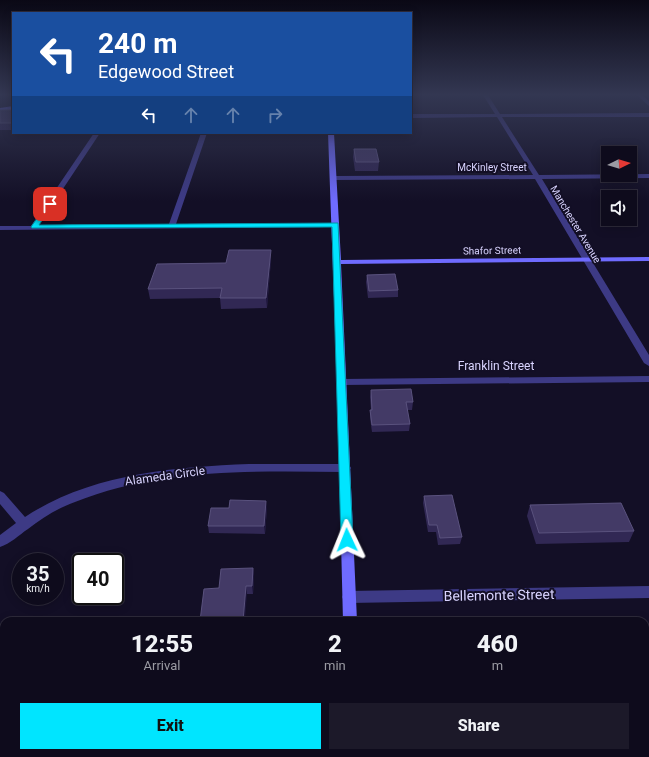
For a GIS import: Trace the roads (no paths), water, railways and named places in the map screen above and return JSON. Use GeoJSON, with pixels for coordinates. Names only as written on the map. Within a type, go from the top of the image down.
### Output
{"type":"FeatureCollection","features":[{"type":"Feature","properties":{"kind":"street","name":"Manchester Avenue"},"geometry":{"type":"LineString","coordinates":[[507,130],[537,176],[649,363]]}},
{"type":"Feature","properties":{"kind":"street"},"geometry":{"type":"LineString","coordinates":[[34,227],[96,134]]}},
{"type":"Feature","properties":{"kind":"street"},"geometry":{"type":"LineString","coordinates":[[172,226],[204,134]]}},
{"type":"Feature","properties":{"kind":"street"},"geometry":{"type":"LineString","coordinates":[[331,134],[342,382],[350,617]]}},
{"type":"Feature","properties":{"kind":"street","name":"McKinley Street"},"geometry":{"type":"LineString","coordinates":[[334,178],[649,176]]}},
{"type":"Feature","properties":{"kind":"street"},"geometry":{"type":"LineString","coordinates":[[0,228],[335,225]]}},
{"type":"Feature","properties":{"kind":"street","name":"Shafor Street"},"geometry":{"type":"LineString","coordinates":[[336,262],[649,259]]}},
{"type":"Feature","properties":{"kind":"street","name":"Franklin Street"},"geometry":{"type":"LineString","coordinates":[[342,382],[649,379]]}},
{"type":"Feature","properties":{"kind":"street","name":"Alameda Circle"},"geometry":{"type":"LineString","coordinates":[[0,542],[24,524],[66,500],[119,482],[177,472],[221,469],[345,468]]}},
{"type":"Feature","properties":{"kind":"street"},"geometry":{"type":"LineString","coordinates":[[0,496],[24,524]]}},
{"type":"Feature","properties":{"kind":"street","name":"Bellemonte Street"},"geometry":{"type":"LineString","coordinates":[[349,597],[649,592]]}}]}
